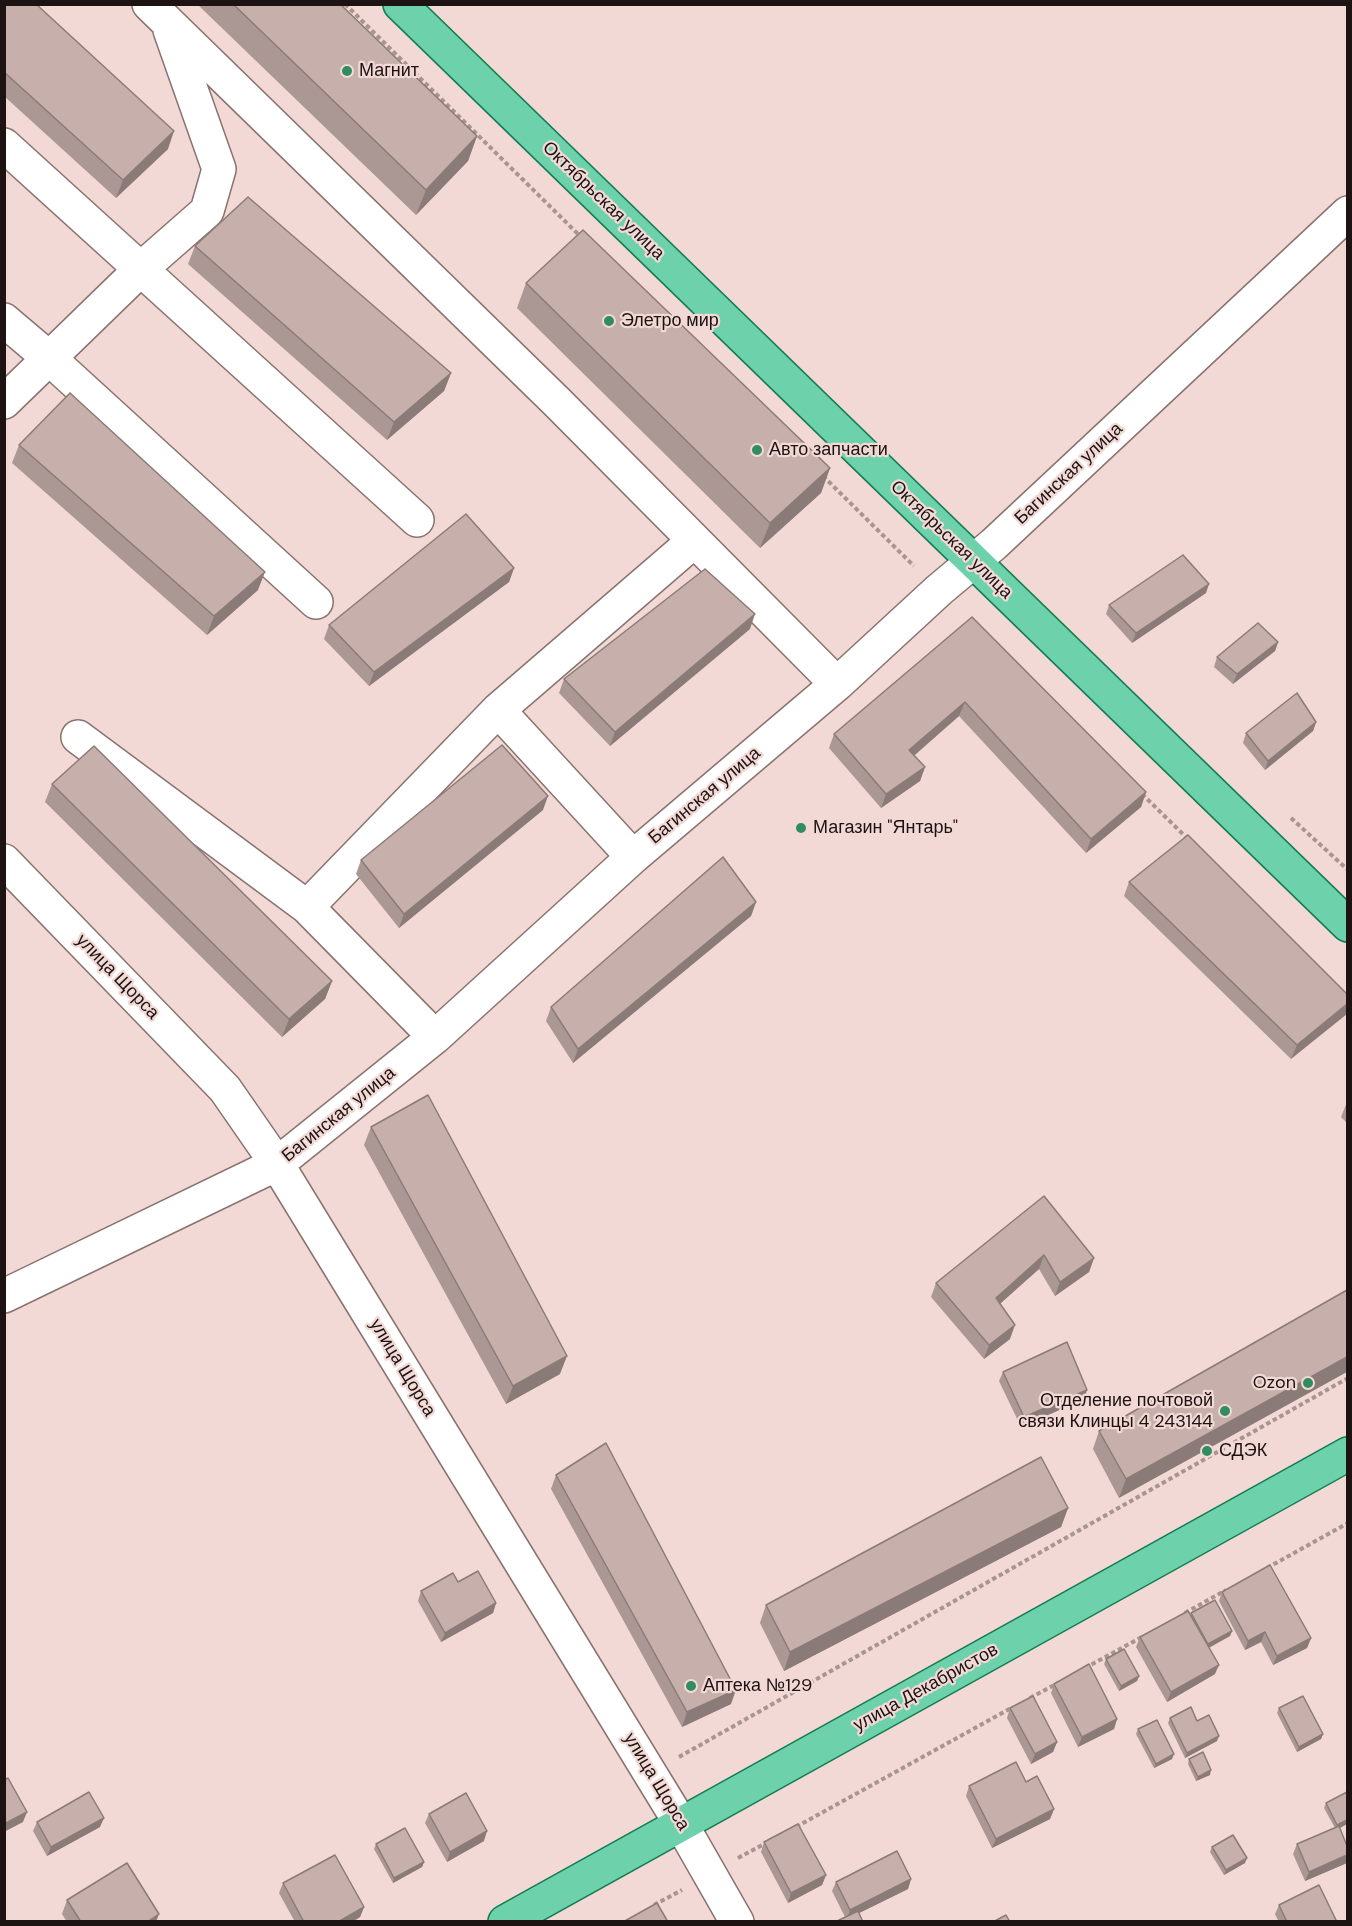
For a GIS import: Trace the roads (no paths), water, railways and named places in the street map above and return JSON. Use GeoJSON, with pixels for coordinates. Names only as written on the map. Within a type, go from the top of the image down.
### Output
{"type":"FeatureCollection","features":[{"type":"Feature","properties":{"kind":"main road","name":"Октябрьская улица"},"geometry":{"type":"LineString","coordinates":[[400,4],[1347,925]]}},
{"type":"Feature","properties":{"kind":"main road","name":"улица Декабристов"},"geometry":{"type":"LineString","coordinates":[[505,1922],[1347,1454]]}},
{"type":"Feature","properties":{"kind":"street"},"geometry":{"type":"LineString","coordinates":[[4,402],[142,268],[207,211],[219,169],[158,14]]}},
{"type":"Feature","properties":{"kind":"street"},"geometry":{"type":"LineString","coordinates":[[158,14],[557,402],[837,684]]}},
{"type":"Feature","properties":{"kind":"street"},"geometry":{"type":"LineString","coordinates":[[4,145],[417,520]]}},
{"type":"Feature","properties":{"kind":"street","name":"Багинская улица"},"geometry":{"type":"LineString","coordinates":[[4,1296],[278,1164],[435,1037],[633,857],[837,684],[939,590],[973,562],[1347,213]]}},
{"type":"Feature","properties":{"kind":"street"},"geometry":{"type":"LineString","coordinates":[[4,320],[50,358],[316,602]]}},
{"type":"Feature","properties":{"kind":"street"},"geometry":{"type":"LineString","coordinates":[[307,907],[498,710],[694,541]]}},
{"type":"Feature","properties":{"kind":"street"},"geometry":{"type":"LineString","coordinates":[[498,710],[633,857]]}},
{"type":"Feature","properties":{"kind":"street"},"geometry":{"type":"LineString","coordinates":[[78,737],[307,907],[435,1037]]}},
{"type":"Feature","properties":{"kind":"street","name":"улица Щорса"},"geometry":{"type":"LineString","coordinates":[[4,861],[225,1089],[278,1164],[681,1824],[737,1922]]}},
{"type":"Feature","properties":{"kind":"place","name":"Магнит"},"geometry":{"type":"Point","coordinates":[347,71]}},
{"type":"Feature","properties":{"kind":"place","name":"Элетро мир"},"geometry":{"type":"Point","coordinates":[609,321]}},
{"type":"Feature","properties":{"kind":"place","name":"Авто запчасти"},"geometry":{"type":"Point","coordinates":[757,450]}},
{"type":"Feature","properties":{"kind":"place","name":"Магазин \"Янтарь\""},"geometry":{"type":"Point","coordinates":[801,828]}},
{"type":"Feature","properties":{"kind":"place","name":"Ozon"},"geometry":{"type":"Point","coordinates":[1308,1383]}},
{"type":"Feature","properties":{"kind":"place","name":"Отделение почтовой связи Клинцы 4 243144"},"geometry":{"type":"Point","coordinates":[1225,1411]}},
{"type":"Feature","properties":{"kind":"place","name":"СДЭК"},"geometry":{"type":"Point","coordinates":[1207,1451]}},
{"type":"Feature","properties":{"kind":"place","name":"Аптека №129"},"geometry":{"type":"Point","coordinates":[691,1686]}}]}
